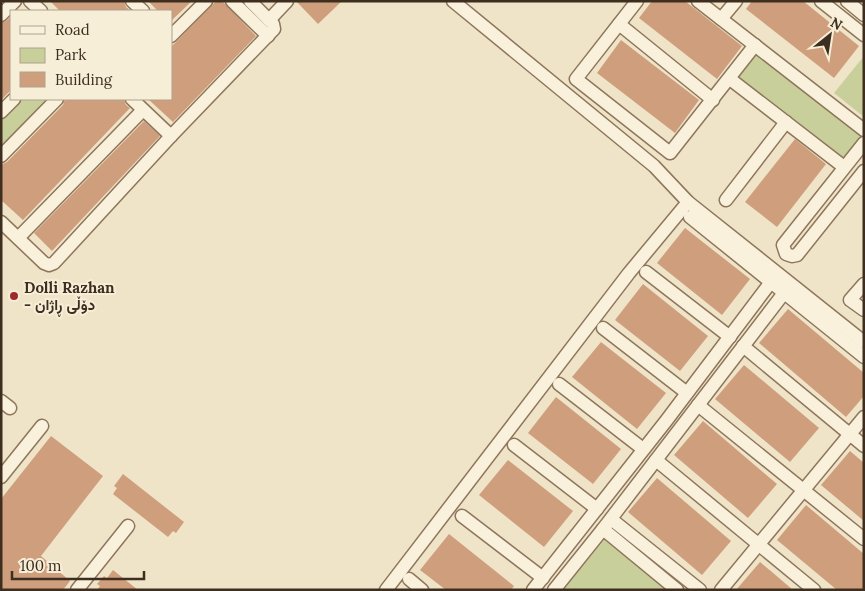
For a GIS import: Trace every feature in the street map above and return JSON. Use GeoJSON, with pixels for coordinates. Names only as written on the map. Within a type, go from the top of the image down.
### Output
{"type":"FeatureCollection","features":[{"type":"Feature","properties":{"kind":"street"},"geometry":{"type":"LineString","coordinates":[[1,15],[15,1]]}},
{"type":"Feature","properties":{"kind":"street"},"geometry":{"type":"LineString","coordinates":[[30,1],[40,10]]}},
{"type":"Feature","properties":{"kind":"street"},"geometry":{"type":"LineString","coordinates":[[132,1],[142,10]]}},
{"type":"Feature","properties":{"kind":"street"},"geometry":{"type":"LineString","coordinates":[[172,35],[206,1]]}},
{"type":"Feature","properties":{"kind":"street"},"geometry":{"type":"LineString","coordinates":[[232,1],[268,36]]}},
{"type":"Feature","properties":{"kind":"street"},"geometry":{"type":"LineString","coordinates":[[1,222],[44,263],[49,265],[54,263],[171,136],[268,36],[275,26],[250,1]]}},
{"type":"Feature","properties":{"kind":"street"},"geometry":{"type":"LineString","coordinates":[[269,20],[287,1]]}},
{"type":"Feature","properties":{"kind":"street"},"geometry":{"type":"LineString","coordinates":[[453,1],[654,166],[688,202],[864,342]]}},
{"type":"Feature","properties":{"kind":"street"},"geometry":{"type":"LineString","coordinates":[[637,1],[576,79],[670,153],[755,46]]}},
{"type":"Feature","properties":{"kind":"street"},"geometry":{"type":"LineString","coordinates":[[698,1],[864,130]]}},
{"type":"Feature","properties":{"kind":"street"},"geometry":{"type":"LineString","coordinates":[[721,19],[736,1]]}},
{"type":"Feature","properties":{"kind":"street"},"geometry":{"type":"LineString","coordinates":[[821,1],[864,35]]}},
{"type":"Feature","properties":{"kind":"street"},"geometry":{"type":"LineString","coordinates":[[847,1],[864,14]]}},
{"type":"Feature","properties":{"kind":"street"},"geometry":{"type":"LineString","coordinates":[[619,24],[713,100]]}},
{"type":"Feature","properties":{"kind":"street"},"geometry":{"type":"LineString","coordinates":[[730,79],[844,167]]}},
{"type":"Feature","properties":{"kind":"street"},"geometry":{"type":"LineString","coordinates":[[1,112],[13,100]]}},
{"type":"Feature","properties":{"kind":"street"},"geometry":{"type":"LineString","coordinates":[[1,156],[56,100]]}},
{"type":"Feature","properties":{"kind":"street"},"geometry":{"type":"LineString","coordinates":[[133,100],[171,136]]}},
{"type":"Feature","properties":{"kind":"street"},"geometry":{"type":"LineString","coordinates":[[18,238],[143,110]]}},
{"type":"Feature","properties":{"kind":"street"},"geometry":{"type":"LineString","coordinates":[[726,200],[786,122]]}},
{"type":"Feature","properties":{"kind":"street"},"geometry":{"type":"LineString","coordinates":[[864,143],[783,245],[784,252],[789,256],[797,255],[864,171]]}},
{"type":"Feature","properties":{"kind":"street"},"geometry":{"type":"LineString","coordinates":[[386,590],[630,273],[688,202]]}},
{"type":"Feature","properties":{"kind":"street"},"geometry":{"type":"LineString","coordinates":[[690,217],[864,357]]}},
{"type":"Feature","properties":{"kind":"street"},"geometry":{"type":"LineString","coordinates":[[646,272],[730,337]]}},
{"type":"Feature","properties":{"kind":"street"},"geometry":{"type":"LineString","coordinates":[[533,590],[666,421],[771,282]]}},
{"type":"Feature","properties":{"kind":"street"},"geometry":{"type":"LineString","coordinates":[[864,284],[850,300],[864,310]]}},
{"type":"Feature","properties":{"kind":"street"},"geometry":{"type":"LineString","coordinates":[[554,590],[603,530],[784,293]]}},
{"type":"Feature","properties":{"kind":"street"},"geometry":{"type":"LineString","coordinates":[[603,328],[687,393]]}},
{"type":"Feature","properties":{"kind":"street"},"geometry":{"type":"LineString","coordinates":[[743,346],[864,446]]}},
{"type":"Feature","properties":{"kind":"street"},"geometry":{"type":"LineString","coordinates":[[560,384],[643,450]]}},
{"type":"Feature","properties":{"kind":"street"},"geometry":{"type":"LineString","coordinates":[[698,404],[864,539]]}},
{"type":"Feature","properties":{"kind":"street"},"geometry":{"type":"LineString","coordinates":[[721,590],[864,417]]}},
{"type":"Feature","properties":{"kind":"street"},"geometry":{"type":"LineString","coordinates":[[666,421],[678,431]]}},
{"type":"Feature","properties":{"kind":"street"},"geometry":{"type":"LineString","coordinates":[[1,476],[42,426]]}},
{"type":"Feature","properties":{"kind":"street"},"geometry":{"type":"LineString","coordinates":[[514,445],[597,509]]}},
{"type":"Feature","properties":{"kind":"street"},"geometry":{"type":"LineString","coordinates":[[656,460],[814,590]]}},
{"type":"Feature","properties":{"kind":"street"},"geometry":{"type":"LineString","coordinates":[[462,516],[543,578]]}},
{"type":"Feature","properties":{"kind":"street"},"geometry":{"type":"LineString","coordinates":[[611,519],[700,590]]}},
{"type":"Feature","properties":{"kind":"street"},"geometry":{"type":"LineString","coordinates":[[77,590],[128,526]]}},
{"type":"Feature","properties":{"kind":"street"},"geometry":{"type":"LineString","coordinates":[[603,530],[678,590]]}},
{"type":"Feature","properties":{"kind":"street"},"geometry":{"type":"LineString","coordinates":[[409,579],[422,590]]}},
{"type":"Feature","properties":{"kind":"green space"},"geometry":{"type":"Polygon","coordinates":[[[757,54],[860,133],[861,138],[844,159],[737,78],[757,54]]]}},
{"type":"Feature","properties":{"kind":"green space"},"geometry":{"type":"Polygon","coordinates":[[[864,56],[864,117],[834,93],[864,56]]]}},
{"type":"Feature","properties":{"kind":"green space"},"geometry":{"type":"Polygon","coordinates":[[[19,100],[48,100],[1,149],[1,119],[19,100]]]}},
{"type":"Feature","properties":{"kind":"green space"},"geometry":{"type":"Polygon","coordinates":[[[606,539],[669,590],[563,590],[606,539]]]}},
{"type":"Feature","properties":{"kind":"building"},"geometry":{"type":"Polygon","coordinates":[[[50,1],[124,1],[126,7],[130,10],[59,10],[50,1]]]}},
{"type":"Feature","properties":{"kind":"building"},"geometry":{"type":"Polygon","coordinates":[[[148,1],[192,1],[172,20],[172,10],[157,10],[148,1]]]}},
{"type":"Feature","properties":{"kind":"building"},"geometry":{"type":"Polygon","coordinates":[[[216,1],[222,1],[256,36],[173,122],[149,100],[172,100],[172,46],[216,1]]]}},
{"type":"Feature","properties":{"kind":"building"},"geometry":{"type":"Polygon","coordinates":[[[296,1],[342,1],[318,24],[296,1]]]}},
{"type":"Feature","properties":{"kind":"building"},"geometry":{"type":"Polygon","coordinates":[[[652,1],[685,1],[742,46],[717,79],[639,18],[652,1]]]}},
{"type":"Feature","properties":{"kind":"building"},"geometry":{"type":"Polygon","coordinates":[[[752,1],[803,1],[859,46],[834,78],[746,9],[752,1]]]}},
{"type":"Feature","properties":{"kind":"building"},"geometry":{"type":"Polygon","coordinates":[[[10,17],[10,91],[1,100],[1,23],[10,17]]]}},
{"type":"Feature","properties":{"kind":"building"},"geometry":{"type":"Polygon","coordinates":[[[621,40],[699,100],[675,133],[597,73],[621,40]]]}},
{"type":"Feature","properties":{"kind":"building"},"geometry":{"type":"Polygon","coordinates":[[[65,100],[124,100],[126,105],[130,108],[23,220],[1,200],[1,165],[7,162],[63,105],[65,100]]]}},
{"type":"Feature","properties":{"kind":"building"},"geometry":{"type":"Polygon","coordinates":[[[144,121],[160,136],[52,251],[34,233],[144,121]]]}},
{"type":"Feature","properties":{"kind":"building"},"geometry":{"type":"Polygon","coordinates":[[[795,139],[826,164],[777,227],[745,202],[795,139]]]}},
{"type":"Feature","properties":{"kind":"building"},"geometry":{"type":"Polygon","coordinates":[[[685,228],[750,279],[722,315],[657,263],[685,228]]]}},
{"type":"Feature","properties":{"kind":"building"},"geometry":{"type":"Polygon","coordinates":[[[643,284],[708,336],[680,371],[615,320],[643,284]]]}},
{"type":"Feature","properties":{"kind":"building"},"geometry":{"type":"Polygon","coordinates":[[[788,309],[864,373],[864,396],[846,417],[759,343],[788,309]]]}},
{"type":"Feature","properties":{"kind":"building"},"geometry":{"type":"Polygon","coordinates":[[[601,342],[666,393],[637,429],[572,377],[601,342]]]}},
{"type":"Feature","properties":{"kind":"building"},"geometry":{"type":"Polygon","coordinates":[[[744,365],[819,428],[790,462],[715,399],[744,365]]]}},
{"type":"Feature","properties":{"kind":"building"},"geometry":{"type":"Polygon","coordinates":[[[556,397],[621,449],[593,484],[528,433],[556,397]]]}},
{"type":"Feature","properties":{"kind":"building"},"geometry":{"type":"Polygon","coordinates":[[[703,421],[777,484],[748,518],[674,455],[703,421]]]}},
{"type":"Feature","properties":{"kind":"building"},"geometry":{"type":"Polygon","coordinates":[[[51,436],[103,476],[41,556],[70,581],[63,590],[1,590],[1,499],[51,436]]]}},
{"type":"Feature","properties":{"kind":"building"},"geometry":{"type":"Polygon","coordinates":[[[850,451],[864,463],[864,521],[821,485],[850,451]]]}},
{"type":"Feature","properties":{"kind":"building"},"geometry":{"type":"Polygon","coordinates":[[[508,460],[573,511],[544,547],[479,495],[508,460]]]}},
{"type":"Feature","properties":{"kind":"building"},"geometry":{"type":"Polygon","coordinates":[[[123,474],[184,522],[176,533],[173,531],[168,537],[113,494],[117,488],[114,486],[123,474]]]}},
{"type":"Feature","properties":{"kind":"building"},"geometry":{"type":"Polygon","coordinates":[[[657,478],[731,541],[702,575],[628,512],[657,478]]]}},
{"type":"Feature","properties":{"kind":"building"},"geometry":{"type":"Polygon","coordinates":[[[806,505],[864,554],[864,590],[837,590],[777,540],[806,505]]]}},
{"type":"Feature","properties":{"kind":"building"},"geometry":{"type":"Polygon","coordinates":[[[449,534],[514,586],[511,590],[446,590],[420,570],[449,534]]]}},
{"type":"Feature","properties":{"kind":"building"},"geometry":{"type":"Polygon","coordinates":[[[760,562],[772,572],[793,590],[736,590],[760,562]]]}},
{"type":"Feature","properties":{"kind":"building"},"geometry":{"type":"Polygon","coordinates":[[[113,570],[138,590],[97,590],[100,586],[97,584],[104,576],[107,578],[113,570]]]}},
{"type":"Feature","properties":{"kind":"place","name":"Dolli Razhan - دۆڵی ڕاژان"},"geometry":{"type":"Point","coordinates":[14,296]}}]}
